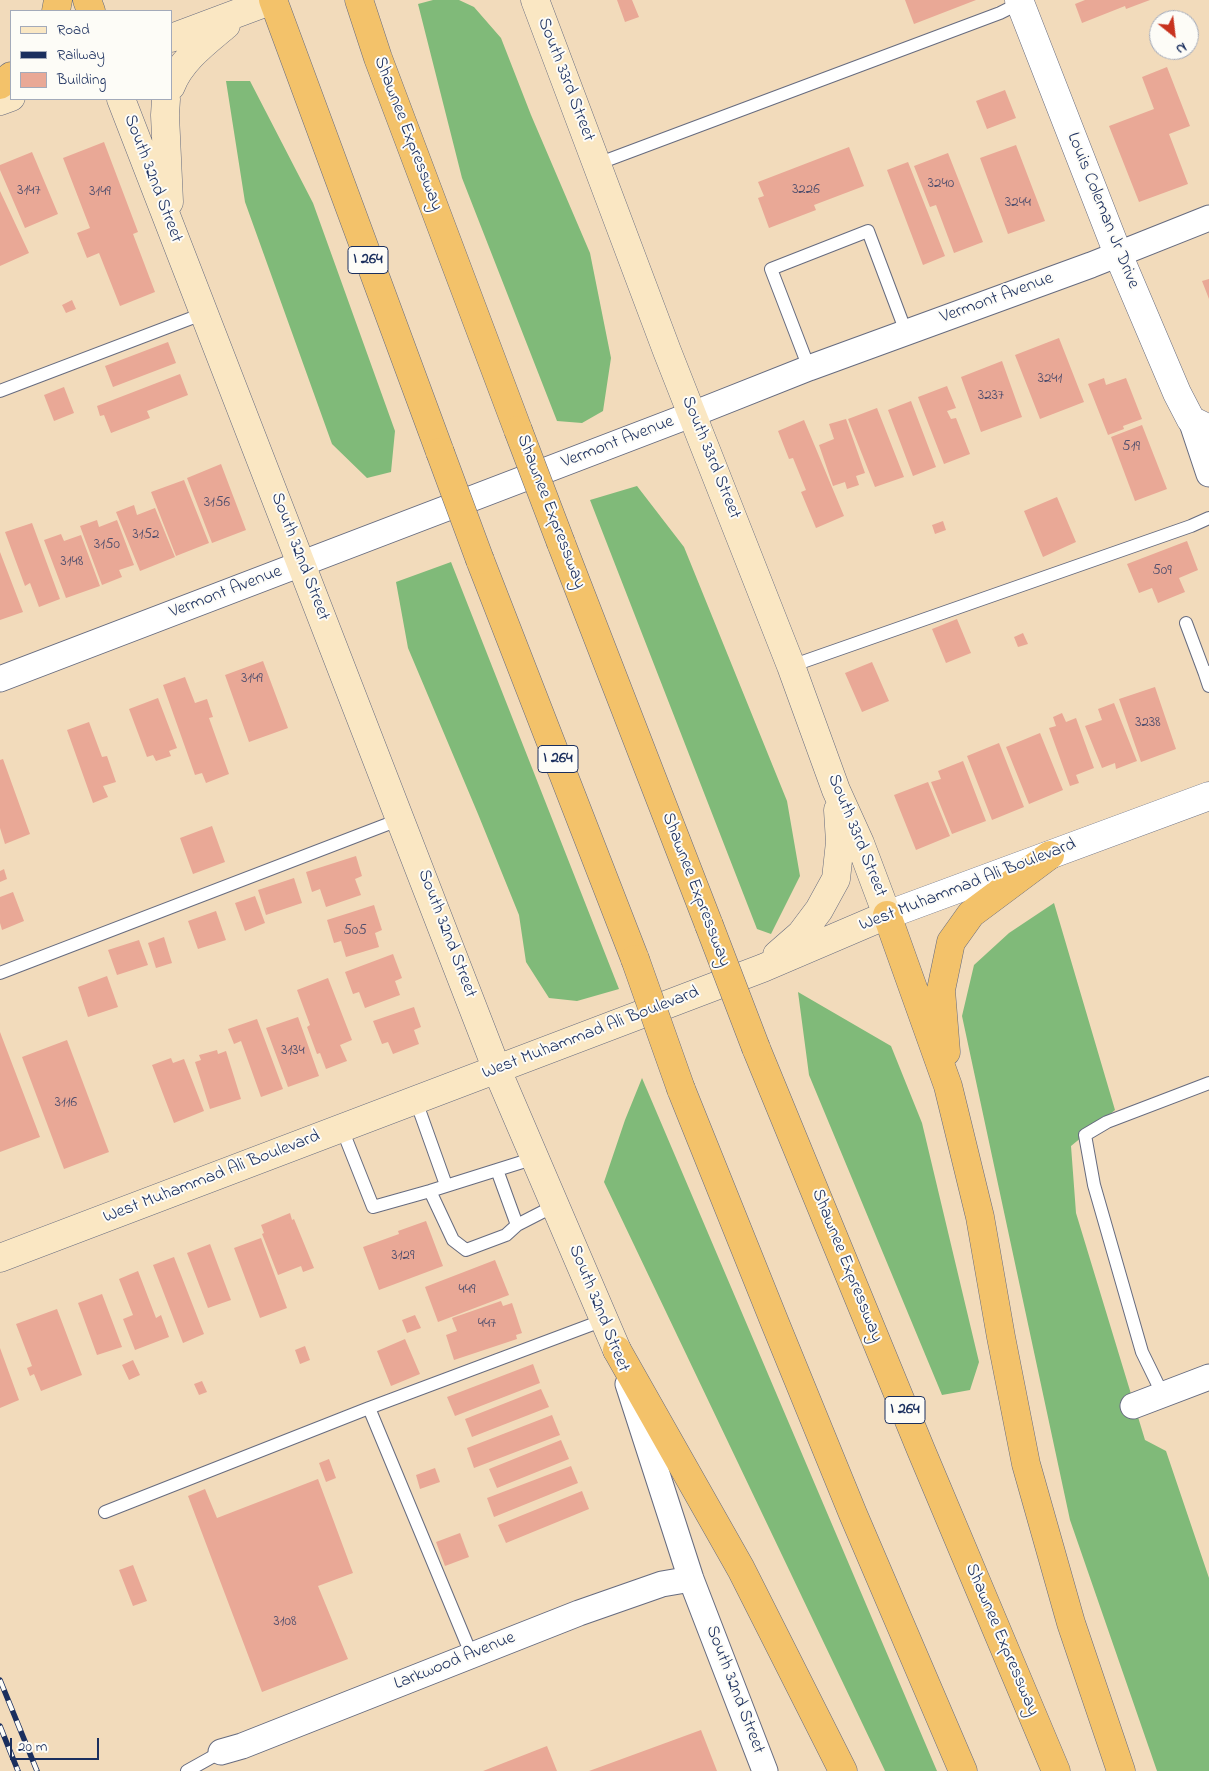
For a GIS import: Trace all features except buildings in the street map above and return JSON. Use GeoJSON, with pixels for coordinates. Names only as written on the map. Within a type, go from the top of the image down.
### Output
{"type":"FeatureCollection","features":[{"type":"Feature","properties":{"kind":"highway","name":"I 264"},"geometry":{"type":"LineString","coordinates":[[273,0],[480,560],[635,959],[681,1089],[849,1505],[963,1771]]}},
{"type":"Feature","properties":{"kind":"highway","name":"Shawnee Expressway"},"geometry":{"type":"LineString","coordinates":[[359,0],[378,58],[518,430],[756,1048],[921,1450],[1056,1771]]}},
{"type":"Feature","properties":{"kind":"highway"},"geometry":{"type":"LineString","coordinates":[[0,85],[10,77]]}},
{"type":"Feature","properties":{"kind":"highway"},"geometry":{"type":"LineString","coordinates":[[948,1086],[941,990],[951,942],[971,914],[1050,855]]}},
{"type":"Feature","properties":{"kind":"highway"},"geometry":{"type":"LineString","coordinates":[[887,915],[948,1086],[980,1216],[1026,1464],[1071,1623],[1121,1771]]}},
{"type":"Feature","properties":{"kind":"highway"},"geometry":{"type":"LineString","coordinates":[[617,1350],[741,1569],[843,1771]]}},
{"type":"Feature","properties":{"kind":"main road"},"geometry":{"type":"LineString","coordinates":[[172,38],[273,0]]}},
{"type":"Feature","properties":{"kind":"main road","name":"South 33rd Street"},"geometry":{"type":"LineString","coordinates":[[535,0],[667,352],[792,666],[836,790],[860,843],[887,915]]}},
{"type":"Feature","properties":{"kind":"main road"},"geometry":{"type":"LineString","coordinates":[[172,84],[184,64],[200,47],[241,13]]}},
{"type":"Feature","properties":{"kind":"main road","name":"South 32nd Street"},"geometry":{"type":"LineString","coordinates":[[121,100],[497,1070],[617,1350]]}},
{"type":"Feature","properties":{"kind":"main road"},"geometry":{"type":"LineString","coordinates":[[166,100],[165,115],[171,227]]}},
{"type":"Feature","properties":{"kind":"main road"},"geometry":{"type":"LineString","coordinates":[[763,968],[801,934],[819,910],[836,879],[840,842],[836,790]]}},
{"type":"Feature","properties":{"kind":"main road","name":"West Muhammad Ali Boulevard"},"geometry":{"type":"LineString","coordinates":[[0,1258],[763,968],[887,915]]}},
{"type":"Feature","properties":{"kind":"street","name":"Louis Coleman Jr Drive"},"geometry":{"type":"LineString","coordinates":[[1023,1],[1118,254],[1178,393],[1200,425],[1209,474]]}},
{"type":"Feature","properties":{"kind":"street","name":"Vermont Avenue"},"geometry":{"type":"LineString","coordinates":[[0,679],[809,368],[1118,254],[1209,218]]}},
{"type":"Feature","properties":{"kind":"street","name":"West Muhammad Ali Boulevard"},"geometry":{"type":"LineString","coordinates":[[887,915],[1209,796]]}},
{"type":"Feature","properties":{"kind":"street","name":"South 32nd Street"},"geometry":{"type":"LineString","coordinates":[[617,1350],[691,1579],[765,1771]]}},
{"type":"Feature","properties":{"kind":"street"},"geometry":{"type":"LineString","coordinates":[[1133,1406],[1209,1377]]}},
{"type":"Feature","properties":{"kind":"street","name":"Larkwood Avenue"},"geometry":{"type":"LineString","coordinates":[[221,1752],[242,1746],[579,1613],[662,1584],[691,1579]]}},
{"type":"Feature","properties":{"kind":"lane"},"geometry":{"type":"LineString","coordinates":[[597,164],[1000,12],[1023,1]]}},
{"type":"Feature","properties":{"kind":"lane"},"geometry":{"type":"LineString","coordinates":[[809,368],[771,269],[868,231],[906,332]]}},
{"type":"Feature","properties":{"kind":"lane"},"geometry":{"type":"LineString","coordinates":[[0,391],[205,313]]}},
{"type":"Feature","properties":{"kind":"lane"},"geometry":{"type":"LineString","coordinates":[[792,666],[1191,526],[1209,518]]}},
{"type":"Feature","properties":{"kind":"lane"},"geometry":{"type":"LineString","coordinates":[[1186,623],[1208,677]]}},
{"type":"Feature","properties":{"kind":"lane"},"geometry":{"type":"LineString","coordinates":[[0,973],[401,818]]}},
{"type":"Feature","properties":{"kind":"lane"},"geometry":{"type":"LineString","coordinates":[[1163,1395],[1142,1352],[1094,1185],[1085,1135],[1107,1122],[1209,1083]]}},
{"type":"Feature","properties":{"kind":"lane"},"geometry":{"type":"LineString","coordinates":[[416,1100],[446,1185]]}},
{"type":"Feature","properties":{"kind":"lane"},"geometry":{"type":"LineString","coordinates":[[342,1129],[373,1207],[535,1158]]}},
{"type":"Feature","properties":{"kind":"lane"},"geometry":{"type":"LineString","coordinates":[[496,1170],[517,1225]]}},
{"type":"Feature","properties":{"kind":"lane"},"geometry":{"type":"LineString","coordinates":[[430,1191],[453,1240],[466,1250],[506,1236],[517,1225],[556,1205]]}},
{"type":"Feature","properties":{"kind":"lane"},"geometry":{"type":"LineString","coordinates":[[105,1512],[369,1408],[604,1320]]}},
{"type":"Feature","properties":{"kind":"lane"},"geometry":{"type":"LineString","coordinates":[[369,1408],[472,1656]]}},
{"type":"Feature","properties":{"kind":"lane"},"geometry":{"type":"LineString","coordinates":[[187,1771],[221,1752]]}},
{"type":"Feature","properties":{"kind":"green space"},"geometry":{"type":"Polygon","coordinates":[[[433,0],[459,0],[474,7],[501,38],[531,115],[590,253],[611,358],[603,411],[582,423],[557,421],[462,178],[418,4],[433,0]]]}},
{"type":"Feature","properties":{"kind":"green space"},"geometry":{"type":"Polygon","coordinates":[[[226,81],[250,81],[313,203],[395,431],[391,472],[367,478],[332,444],[245,202],[226,81]]]}},
{"type":"Feature","properties":{"kind":"green space"},"geometry":{"type":"Polygon","coordinates":[[[637,486],[684,547],[787,801],[800,876],[771,934],[757,929],[590,500],[637,486]]]}},
{"type":"Feature","properties":{"kind":"green space"},"geometry":{"type":"Polygon","coordinates":[[[451,562],[619,989],[577,1001],[549,998],[526,962],[519,915],[408,648],[396,582],[451,562]]]}},
{"type":"Feature","properties":{"kind":"green space"},"geometry":{"type":"Polygon","coordinates":[[[1054,903],[1115,1110],[1071,1146],[1076,1213],[1145,1440],[1166,1451],[1209,1578],[1209,1771],[1157,1771],[1070,1520],[962,1016],[974,965],[1009,933],[1054,903]]]}},
{"type":"Feature","properties":{"kind":"green space"},"geometry":{"type":"Polygon","coordinates":[[[798,992],[891,1046],[922,1123],[979,1362],[970,1390],[942,1395],[809,1075],[798,992]]]}},
{"type":"Feature","properties":{"kind":"green space"},"geometry":{"type":"Polygon","coordinates":[[[642,1078],[937,1771],[885,1771],[604,1182],[625,1120],[642,1078]]]}},
{"type":"Feature","properties":{"kind":"railway"},"geometry":{"type":"LineString","coordinates":[[0,1680],[37,1771]]}},
{"type":"Feature","properties":{"kind":"railway"},"geometry":{"type":"LineString","coordinates":[[0,1726],[18,1771]]}}]}
